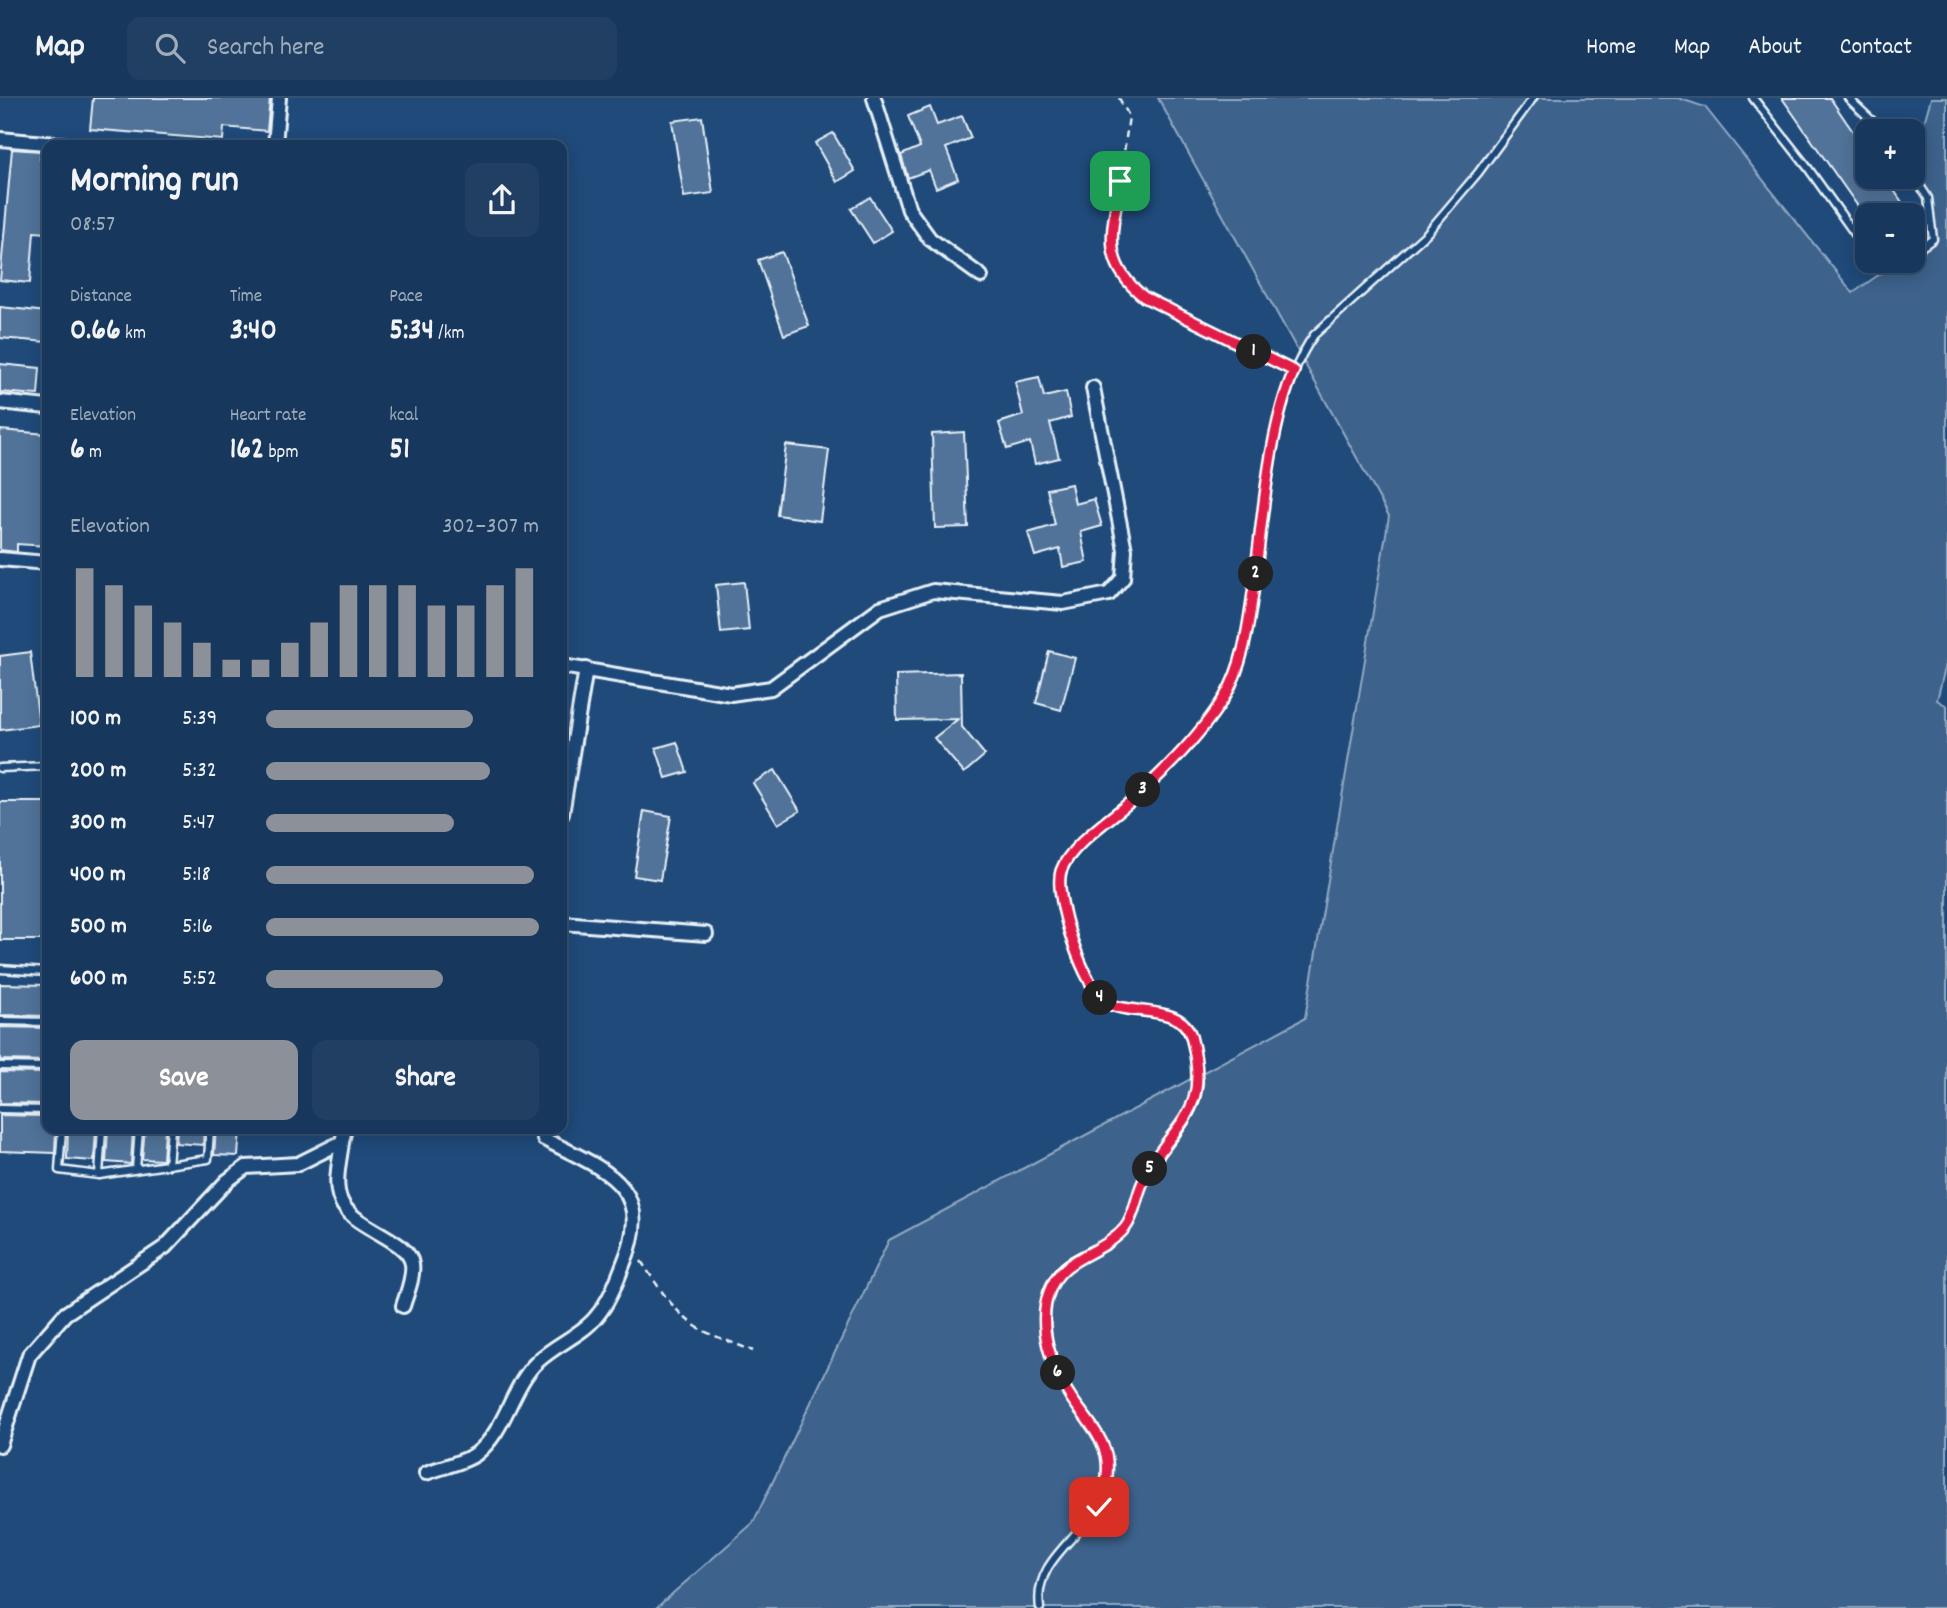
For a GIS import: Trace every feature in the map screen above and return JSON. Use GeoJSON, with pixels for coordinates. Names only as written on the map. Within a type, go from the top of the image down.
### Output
{"type":"FeatureCollection","features":[{"type":"Feature","properties":{"kind":"street"},"geometry":{"type":"LineString","coordinates":[[275,140],[279,98]]}},
{"type":"Feature","properties":{"kind":"street"},"geometry":{"type":"LineString","coordinates":[[874,98],[909,210],[930,239],[981,276]]}},
{"type":"Feature","properties":{"kind":"street"},"geometry":{"type":"LineString","coordinates":[[0,138],[42,142]]}},
{"type":"Feature","properties":{"kind":"street"},"geometry":{"type":"LineString","coordinates":[[567,667],[731,694],[771,688],[880,608],[933,591],[1063,603],[1110,594],[1123,578],[1125,550],[1093,388]]}},
{"type":"Feature","properties":{"kind":"street"},"geometry":{"type":"LineString","coordinates":[[0,402],[42,406]]}},
{"type":"Feature","properties":{"kind":"street"},"geometry":{"type":"LineString","coordinates":[[0,559],[42,563]]}},
{"type":"Feature","properties":{"kind":"street"},"geometry":{"type":"LineString","coordinates":[[567,784],[586,669]]}},
{"type":"Feature","properties":{"kind":"street"},"geometry":{"type":"LineString","coordinates":[[567,923],[706,934]]}},
{"type":"Feature","properties":{"kind":"street"},"geometry":{"type":"LineString","coordinates":[[344,1134],[338,1189],[341,1202],[352,1216],[406,1251],[412,1261],[412,1275],[403,1306]]}},
{"type":"Feature","properties":{"kind":"street"},"geometry":{"type":"LineString","coordinates":[[426,1473],[475,1454],[500,1425],[516,1390],[536,1363],[596,1318],[612,1292],[631,1247],[633,1203],[620,1185],[587,1161],[544,1139],[543,1134]]}},
{"type":"Feature","properties":{"kind":"street"},"geometry":{"type":"LineString","coordinates":[[0,1444],[29,1355],[65,1314],[164,1247],[227,1181],[246,1167],[298,1164],[342,1142]]}},
{"type":"Feature","properties":{"kind":"lane"},"geometry":{"type":"LineString","coordinates":[[1040,1608],[1039,1583],[1057,1554],[1099,1507],[1107,1485],[1107,1457],[1091,1425],[1069,1395],[1052,1363],[1045,1324],[1047,1297],[1056,1275],[1074,1259],[1109,1243],[1127,1225],[1142,1183],[1159,1153],[1178,1132],[1191,1111],[1198,1084],[1189,1030],[1173,1016],[1110,1005],[1100,998],[1071,941],[1059,898],[1061,871],[1075,850],[1139,794],[1190,744],[1225,696],[1239,665],[1250,614],[1273,451],[1294,371],[1314,335],[1427,233],[1478,173],[1533,98]]}},
{"type":"Feature","properties":{"kind":"lane"},"geometry":{"type":"LineString","coordinates":[[1753,98],[1855,234]]}},
{"type":"Feature","properties":{"kind":"lane"},"geometry":{"type":"LineString","coordinates":[[1848,98],[1870,119]]}},
{"type":"Feature","properties":{"kind":"lane"},"geometry":{"type":"LineString","coordinates":[[1922,189],[1928,198],[1933,239],[1925,245]]}},
{"type":"Feature","properties":{"kind":"lane"},"geometry":{"type":"LineString","coordinates":[[0,768],[42,766]]}},
{"type":"Feature","properties":{"kind":"lane"},"geometry":{"type":"LineString","coordinates":[[0,969],[42,972]]}},
{"type":"Feature","properties":{"kind":"lane"},"geometry":{"type":"LineString","coordinates":[[0,1021],[42,1022]]}},
{"type":"Feature","properties":{"kind":"lane"},"geometry":{"type":"LineString","coordinates":[[0,1066],[42,1068]]}},
{"type":"Feature","properties":{"kind":"lane"},"geometry":{"type":"LineString","coordinates":[[0,1109],[42,1110]]}},
{"type":"Feature","properties":{"kind":"lane"},"geometry":{"type":"LineString","coordinates":[[62,1134],[59,1170],[99,1175],[208,1159],[210,1134]]}},
{"type":"Feature","properties":{"kind":"lane"},"geometry":{"type":"LineString","coordinates":[[99,1175],[102,1134]]}},
{"type":"Feature","properties":{"kind":"lane"},"geometry":{"type":"LineString","coordinates":[[136,1170],[139,1134]]}},
{"type":"Feature","properties":{"kind":"lane"},"geometry":{"type":"LineString","coordinates":[[168,1165],[171,1134]]}},
{"type":"Feature","properties":{"kind":"path"},"geometry":{"type":"LineString","coordinates":[[1119,98],[1129,116],[1111,247],[1124,281],[1144,297],[1294,371]]}},
{"type":"Feature","properties":{"kind":"path"},"geometry":{"type":"LineString","coordinates":[[631,1247],[671,1304],[687,1318],[702,1330],[753,1351]]}},
{"type":"Feature","properties":{"kind":"shaded area"},"geometry":{"type":"Polygon","coordinates":[[[1158,98],[1678,98],[1705,107],[1853,293],[1881,273],[1925,273],[1925,242],[1929,239],[1923,189],[1925,119],[1931,98],[1947,98],[1947,660],[1937,700],[1947,706],[1947,1608],[656,1608],[753,1523],[889,1240],[1305,1018],[1389,516],[1158,98]]]}},
{"type":"Feature","properties":{"kind":"building"},"geometry":{"type":"Polygon","coordinates":[[[93,98],[270,98],[267,131],[224,127],[223,140],[90,129],[93,98]]]}},
{"type":"Feature","properties":{"kind":"building"},"geometry":{"type":"Polygon","coordinates":[[[1782,98],[1830,98],[1855,134],[1855,189],[1893,189],[1903,203],[1856,203],[1782,98]]]}},
{"type":"Feature","properties":{"kind":"building"},"geometry":{"type":"Polygon","coordinates":[[[930,107],[937,125],[962,116],[971,138],[946,148],[958,179],[936,188],[929,170],[908,178],[901,155],[920,147],[908,116],[930,107]]]}},
{"type":"Feature","properties":{"kind":"building"},"geometry":{"type":"Polygon","coordinates":[[[702,117],[713,193],[684,197],[672,121],[702,117]]]}},
{"type":"Feature","properties":{"kind":"building"},"geometry":{"type":"Polygon","coordinates":[[[833,133],[855,171],[837,182],[815,143],[833,133]]]}},
{"type":"Feature","properties":{"kind":"building"},"geometry":{"type":"Polygon","coordinates":[[[12,149],[41,151],[42,233],[34,232],[30,283],[0,280],[12,149]]]}},
{"type":"Feature","properties":{"kind":"building"},"geometry":{"type":"Polygon","coordinates":[[[870,197],[892,231],[873,243],[851,209],[870,197]]]}},
{"type":"Feature","properties":{"kind":"building"},"geometry":{"type":"Polygon","coordinates":[[[782,252],[809,326],[784,335],[758,260],[782,252]]]}},
{"type":"Feature","properties":{"kind":"building"},"geometry":{"type":"Polygon","coordinates":[[[0,307],[42,311],[42,342],[0,338],[0,307]]]}},
{"type":"Feature","properties":{"kind":"building"},"geometry":{"type":"Polygon","coordinates":[[[0,364],[40,368],[38,395],[0,392],[0,364]]]}},
{"type":"Feature","properties":{"kind":"building"},"geometry":{"type":"Polygon","coordinates":[[[1039,377],[1044,397],[1066,392],[1071,417],[1050,423],[1059,458],[1035,464],[1030,442],[1007,449],[999,423],[1023,415],[1015,382],[1039,377]]]}},
{"type":"Feature","properties":{"kind":"building"},"geometry":{"type":"Polygon","coordinates":[[[0,430],[42,434],[42,546],[17,544],[17,552],[0,550],[0,430]]]}},
{"type":"Feature","properties":{"kind":"building"},"geometry":{"type":"Polygon","coordinates":[[[964,432],[968,527],[935,528],[932,434],[964,432]]]}},
{"type":"Feature","properties":{"kind":"building"},"geometry":{"type":"Polygon","coordinates":[[[786,445],[829,450],[820,521],[777,515],[786,445]]]}},
{"type":"Feature","properties":{"kind":"building"},"geometry":{"type":"Polygon","coordinates":[[[1071,484],[1075,504],[1094,499],[1102,526],[1081,532],[1087,562],[1063,567],[1060,549],[1035,556],[1028,533],[1055,525],[1047,489],[1071,484]]]}},
{"type":"Feature","properties":{"kind":"building"},"geometry":{"type":"Polygon","coordinates":[[[744,582],[749,630],[721,633],[716,585],[744,582]]]}},
{"type":"Feature","properties":{"kind":"building"},"geometry":{"type":"Polygon","coordinates":[[[1049,651],[1075,658],[1061,710],[1036,703],[1049,651]]]}},
{"type":"Feature","properties":{"kind":"building"},"geometry":{"type":"Polygon","coordinates":[[[30,652],[39,725],[0,730],[0,656],[30,652]]]}},
{"type":"Feature","properties":{"kind":"building"},"geometry":{"type":"Polygon","coordinates":[[[961,673],[962,727],[985,755],[964,773],[934,738],[958,719],[897,720],[896,675],[961,673]]]}},
{"type":"Feature","properties":{"kind":"building"},"geometry":{"type":"Polygon","coordinates":[[[677,742],[687,772],[666,778],[656,748],[677,742]]]}},
{"type":"Feature","properties":{"kind":"building"},"geometry":{"type":"Polygon","coordinates":[[[775,770],[800,811],[778,824],[753,783],[775,770]]]}},
{"type":"Feature","properties":{"kind":"building"},"geometry":{"type":"Polygon","coordinates":[[[0,802],[42,802],[42,940],[0,940],[0,802]]]}},
{"type":"Feature","properties":{"kind":"building"},"geometry":{"type":"Polygon","coordinates":[[[644,811],[671,816],[660,880],[634,876],[644,811]]]}},
{"type":"Feature","properties":{"kind":"building"},"geometry":{"type":"Polygon","coordinates":[[[0,984],[42,985],[42,1016],[0,1015],[0,984]]]}},
{"type":"Feature","properties":{"kind":"building"},"geometry":{"type":"Polygon","coordinates":[[[0,1027],[42,1028],[42,1061],[0,1060],[0,1027]]]}},
{"type":"Feature","properties":{"kind":"building"},"geometry":{"type":"Polygon","coordinates":[[[0,1072],[42,1073],[42,1104],[0,1103],[0,1072]]]}},
{"type":"Feature","properties":{"kind":"building"},"geometry":{"type":"Polygon","coordinates":[[[0,1115],[42,1116],[42,1134],[56,1134],[55,1153],[0,1151],[0,1115]]]}},
{"type":"Feature","properties":{"kind":"building"},"geometry":{"type":"Polygon","coordinates":[[[68,1134],[96,1134],[94,1161],[67,1159],[68,1134]]]}},
{"type":"Feature","properties":{"kind":"building"},"geometry":{"type":"Polygon","coordinates":[[[108,1134],[133,1134],[131,1164],[106,1162],[108,1134]]]}},
{"type":"Feature","properties":{"kind":"building"},"geometry":{"type":"Polygon","coordinates":[[[144,1134],[165,1134],[163,1160],[142,1159],[144,1134]]]}},
{"type":"Feature","properties":{"kind":"building"},"geometry":{"type":"Polygon","coordinates":[[[177,1134],[204,1134],[203,1145],[176,1143],[177,1134]]]}},
{"type":"Feature","properties":{"kind":"building"},"geometry":{"type":"Polygon","coordinates":[[[216,1134],[240,1134],[238,1156],[214,1155],[216,1134]]]}},
{"type":"Feature","properties":{"kind":"route"},"geometry":{"type":"LineString","coordinates":[[1099,1507],[1107,1485],[1107,1457],[1091,1425],[1069,1395],[1052,1363],[1045,1324],[1047,1297],[1056,1275],[1074,1259],[1109,1243],[1127,1225],[1142,1183],[1159,1153],[1178,1132],[1191,1111],[1198,1084],[1189,1030],[1173,1016],[1110,1005],[1100,998],[1071,941],[1059,898],[1061,871],[1075,850],[1139,794],[1190,744],[1225,696],[1239,665],[1250,614],[1273,451],[1294,371],[1144,297],[1124,281],[1111,247],[1120,181]]}}]}
